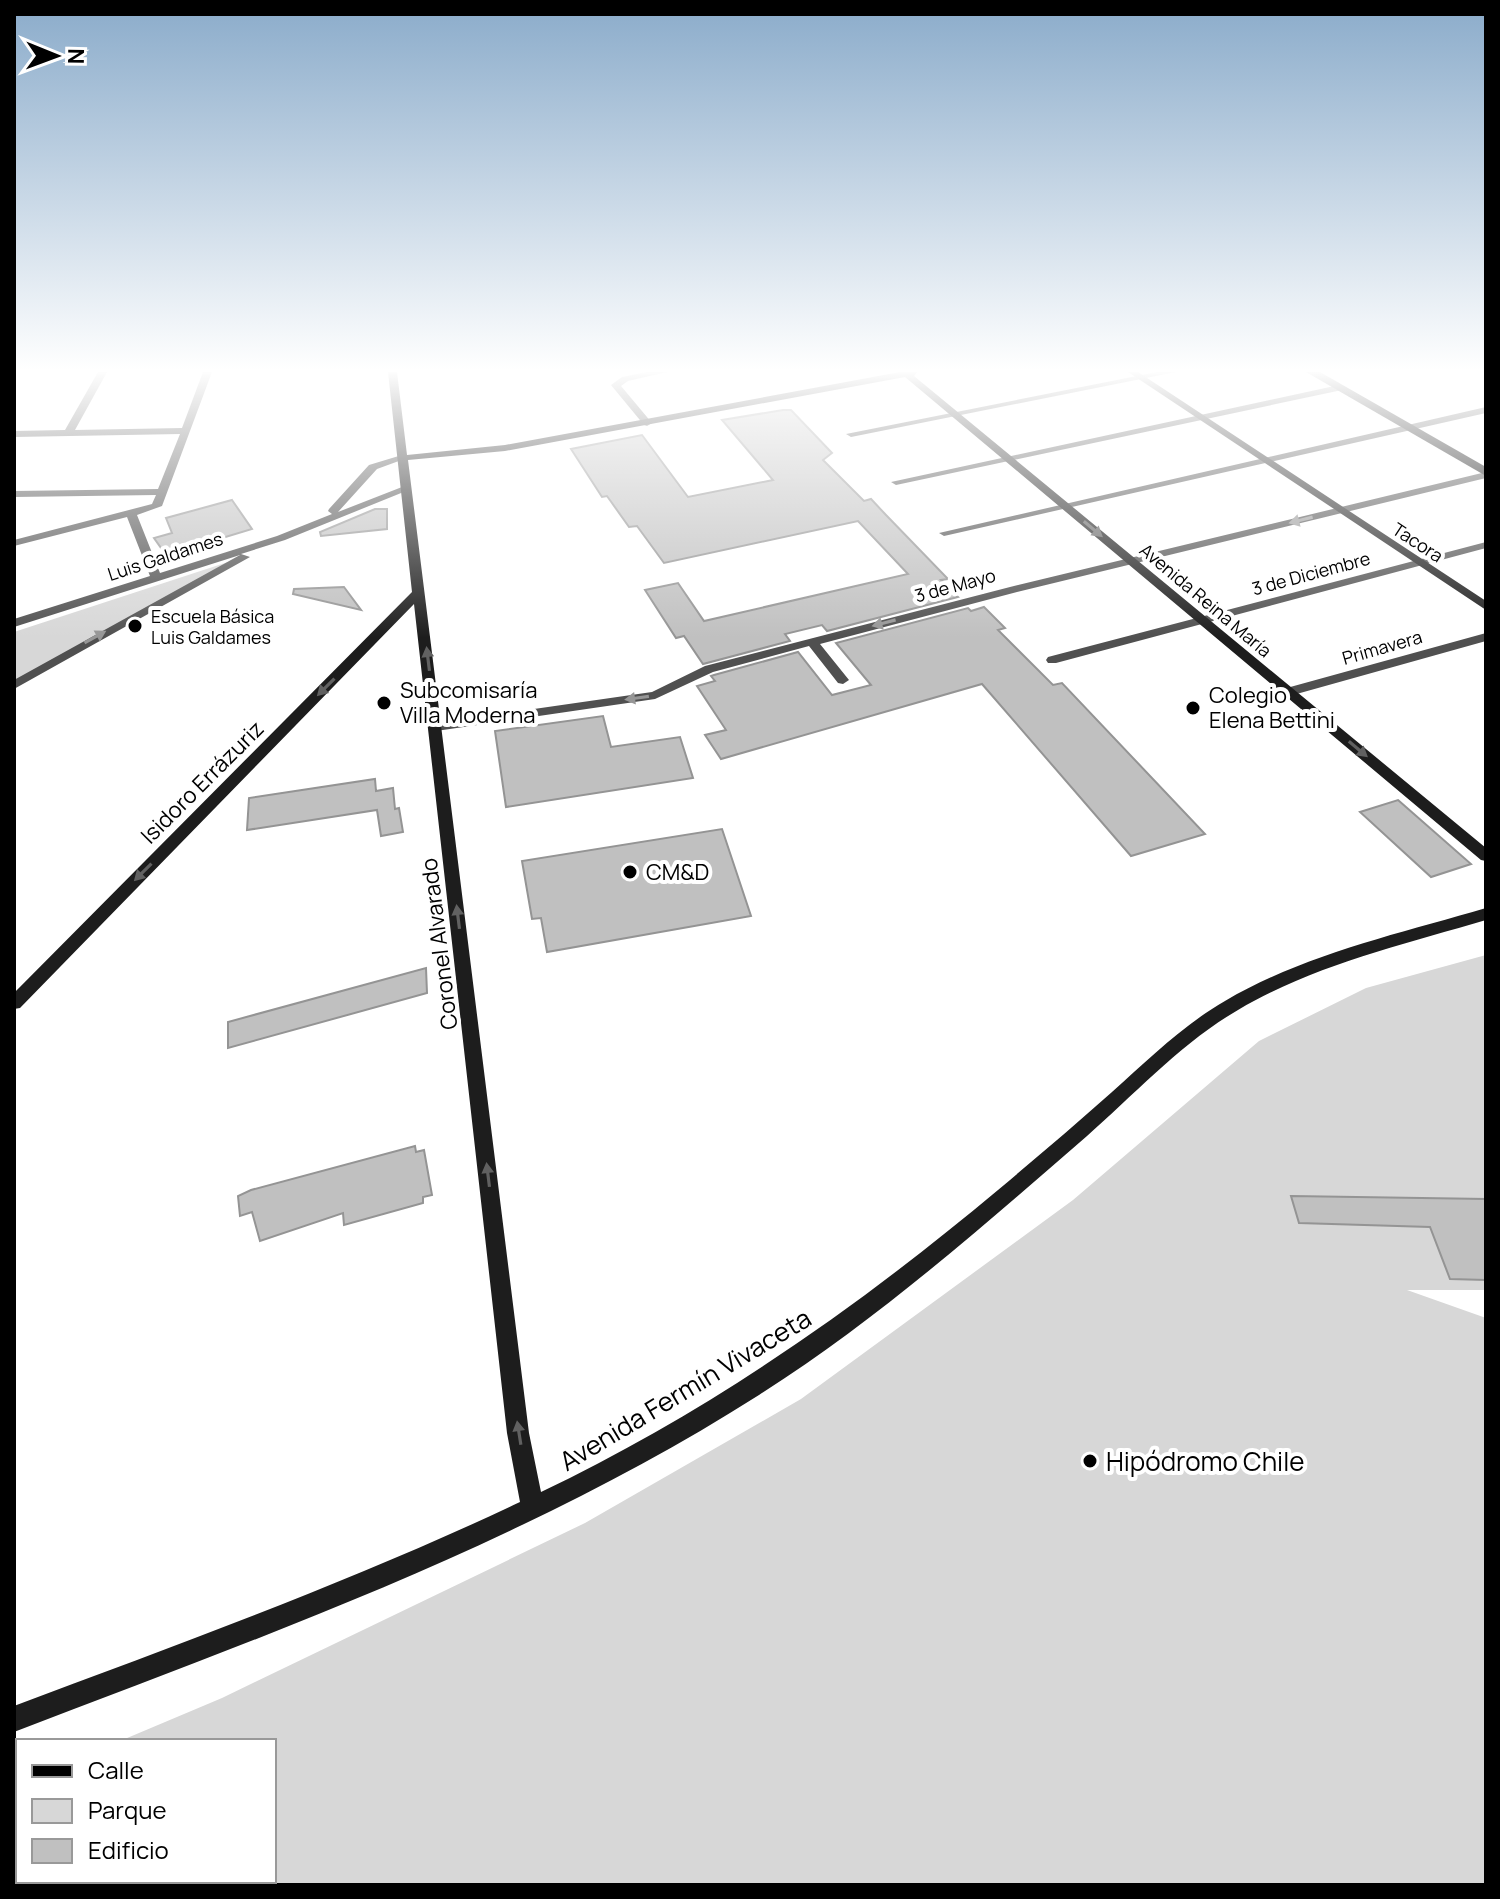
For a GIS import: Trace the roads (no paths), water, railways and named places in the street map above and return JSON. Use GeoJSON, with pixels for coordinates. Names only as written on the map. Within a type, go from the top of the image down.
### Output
{"type":"FeatureCollection","features":[{"type":"Feature","properties":{"kind":"main road"},"geometry":{"type":"LineString","coordinates":[[1464,461],[1486,474]]}},
{"type":"Feature","properties":{"kind":"street"},"geometry":{"type":"LineString","coordinates":[[14,543],[157,506],[175,461]]}},
{"type":"Feature","properties":{"kind":"street","name":"Luis Galdames"},"geometry":{"type":"LineString","coordinates":[[325,518],[373,467],[394,461]]}},
{"type":"Feature","properties":{"kind":"street","name":"Coronel Alvarado"},"geometry":{"type":"LineString","coordinates":[[402,461],[518,1433],[533,1510]]}},
{"type":"Feature","properties":{"kind":"street"},"geometry":{"type":"LineString","coordinates":[[896,482],[994,461]]}},
{"type":"Feature","properties":{"kind":"street","name":"Avenida Reina María"},"geometry":{"type":"LineString","coordinates":[[1009,461],[1486,856]]}},
{"type":"Feature","properties":{"kind":"street"},"geometry":{"type":"LineString","coordinates":[[944,533],[1267,461]]}},
{"type":"Feature","properties":{"kind":"street","name":"Tacora"},"geometry":{"type":"LineString","coordinates":[[1267,461],[1486,606]]}},
{"type":"Feature","properties":{"kind":"street","name":"3 de Mayo"},"geometry":{"type":"LineString","coordinates":[[436,727],[655,695],[709,669],[1486,474]]}},
{"type":"Feature","properties":{"kind":"street","name":"Luis Galdames"},"geometry":{"type":"LineString","coordinates":[[14,623],[281,538],[325,518],[406,489]]}},
{"type":"Feature","properties":{"kind":"street"},"geometry":{"type":"LineString","coordinates":[[14,494],[164,492]]}},
{"type":"Feature","properties":{"kind":"street"},"geometry":{"type":"LineString","coordinates":[[131,514],[156,577]]}},
{"type":"Feature","properties":{"kind":"street"},"geometry":{"type":"LineString","coordinates":[[14,685],[21,674],[281,538]]}},
{"type":"Feature","properties":{"kind":"street","name":"3 de Diciembre"},"geometry":{"type":"LineString","coordinates":[[1052,660],[1486,545]]}},
{"type":"Feature","properties":{"kind":"street","name":"Isidoro Errázuriz"},"geometry":{"type":"LineString","coordinates":[[14,1003],[420,591]]}},
{"type":"Feature","properties":{"kind":"street"},"geometry":{"type":"LineString","coordinates":[[385,628],[403,621],[424,625]]}},
{"type":"Feature","properties":{"kind":"street","name":"Primavera"},"geometry":{"type":"LineString","coordinates":[[1288,692],[1486,637]]}},
{"type":"Feature","properties":{"kind":"street"},"geometry":{"type":"LineString","coordinates":[[812,642],[843,680]]}},
{"type":"Feature","properties":{"kind":"street","name":"Avenida Fermín Vivaceta"},"geometry":{"type":"LineString","coordinates":[[14,1719],[385,1577],[533,1510],[748,1391],[864,1312],[1225,1008],[1297,974],[1486,914]]}},
{"type":"Feature","properties":{"kind":"place","name":"Escuela Básica Luis Galdames"},"geometry":{"type":"Point","coordinates":[135,626]}},
{"type":"Feature","properties":{"kind":"place","name":"Subcomisaría Villa Moderna"},"geometry":{"type":"Point","coordinates":[384,703]}},
{"type":"Feature","properties":{"kind":"place","name":"Colegio Elena Bettini"},"geometry":{"type":"Point","coordinates":[1193,708]}},
{"type":"Feature","properties":{"kind":"place","name":"CM&D"},"geometry":{"type":"Point","coordinates":[630,872]}},
{"type":"Feature","properties":{"kind":"place","name":"Hipódromo Chile"},"geometry":{"type":"Point","coordinates":[1090,1461]}}]}
